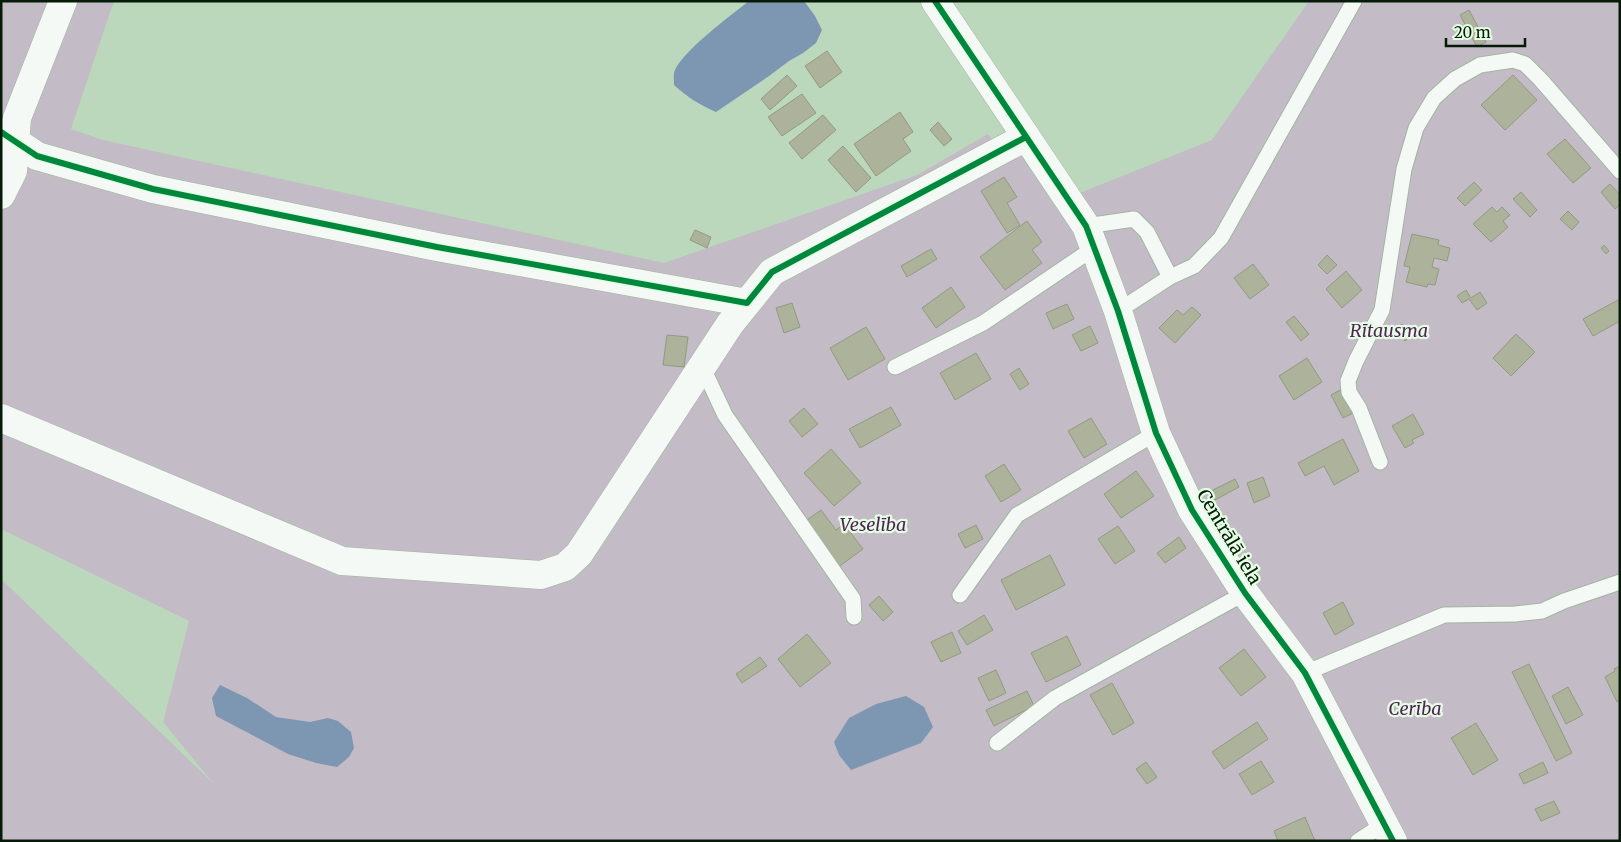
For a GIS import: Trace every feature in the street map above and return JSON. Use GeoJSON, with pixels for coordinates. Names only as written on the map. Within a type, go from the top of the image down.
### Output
{"type":"FeatureCollection","features":[{"type":"Feature","properties":{"kind":"street"},"geometry":{"type":"LineString","coordinates":[[1,195],[13,171],[9,137],[63,1]]}},
{"type":"Feature","properties":{"kind":"street","name":"Centrālā iela"},"geometry":{"type":"LineString","coordinates":[[935,1],[1090,237],[1118,311],[1156,433],[1192,510],[1245,593],[1305,673],[1389,832]]}},
{"type":"Feature","properties":{"kind":"street"},"geometry":{"type":"LineString","coordinates":[[9,137],[36,156],[153,189],[447,249],[747,303]]}},
{"type":"Feature","properties":{"kind":"street"},"geometry":{"type":"LineString","coordinates":[[1,418],[342,561],[541,575],[564,567],[578,554],[730,324],[772,272],[1026,137]]}},
{"type":"Feature","properties":{"kind":"lane"},"geometry":{"type":"LineString","coordinates":[[1118,311],[1170,277],[1194,266],[1221,238],[1354,1]]}},
{"type":"Feature","properties":{"kind":"lane"},"geometry":{"type":"LineString","coordinates":[[1380,462],[1359,408],[1350,392],[1348,381],[1382,310],[1404,170],[1416,128],[1434,98],[1455,80],[1480,65],[1512,60],[1525,64],[1620,171]]}},
{"type":"Feature","properties":{"kind":"lane"},"geometry":{"type":"LineString","coordinates":[[895,367],[983,323],[1090,237],[1134,219],[1147,232],[1170,277]]}},
{"type":"Feature","properties":{"kind":"lane"},"geometry":{"type":"LineString","coordinates":[[702,366],[725,415],[853,600],[854,617]]}},
{"type":"Feature","properties":{"kind":"lane"},"geometry":{"type":"LineString","coordinates":[[960,595],[1017,515],[1156,433]]}},
{"type":"Feature","properties":{"kind":"lane"},"geometry":{"type":"LineString","coordinates":[[1305,673],[1444,615],[1516,614],[1542,611],[1620,582]]}},
{"type":"Feature","properties":{"kind":"lane"},"geometry":{"type":"LineString","coordinates":[[997,743],[1055,698],[1245,593]]}},
{"type":"Feature","properties":{"kind":"lane"},"geometry":{"type":"LineString","coordinates":[[1358,841],[1389,832]]}},
{"type":"Feature","properties":{"kind":"green space","name":"Veselība"},"geometry":{"type":"Polygon","coordinates":[[[1,1],[114,1],[71,129],[103,140],[664,263],[917,175],[988,134],[997,147],[1026,137],[1060,201],[1212,140],[1309,1],[1620,1],[1620,841],[1,841],[1,579],[213,783],[163,722],[189,621],[1,529],[1,1]]]}},
{"type":"Feature","properties":{"kind":"water"},"geometry":{"type":"Polygon","coordinates":[[[749,1],[804,1],[822,30],[816,43],[716,112],[694,100],[674,85],[674,72],[680,62],[697,43],[749,1]]]}},
{"type":"Feature","properties":{"kind":"water"},"geometry":{"type":"Polygon","coordinates":[[[220,685],[247,698],[276,717],[310,722],[328,718],[338,721],[351,732],[354,748],[349,757],[337,767],[316,763],[288,754],[216,716],[212,698],[220,685]]]}},
{"type":"Feature","properties":{"kind":"water"},"geometry":{"type":"Polygon","coordinates":[[[906,696],[924,707],[933,727],[921,743],[851,770],[839,755],[834,742],[849,718],[876,704],[906,696]]]}},
{"type":"Feature","properties":{"kind":"building"},"geometry":{"type":"Polygon","coordinates":[[[1469,10],[1486,42],[1477,47],[1460,15],[1469,10]]]}},
{"type":"Feature","properties":{"kind":"building"},"geometry":{"type":"Polygon","coordinates":[[[827,51],[842,72],[820,88],[805,66],[827,51]]]}},
{"type":"Feature","properties":{"kind":"building"},"geometry":{"type":"Polygon","coordinates":[[[787,75],[797,86],[770,110],[761,99],[787,75]]]}},
{"type":"Feature","properties":{"kind":"building"},"geometry":{"type":"Polygon","coordinates":[[[1513,75],[1537,100],[1505,130],[1481,105],[1513,75]]]}},
{"type":"Feature","properties":{"kind":"building"},"geometry":{"type":"Polygon","coordinates":[[[802,94],[816,113],[782,136],[768,117],[802,94]]]}},
{"type":"Feature","properties":{"kind":"building"},"geometry":{"type":"Polygon","coordinates":[[[900,112],[913,132],[903,139],[911,151],[876,176],[854,144],[900,112]]]}},
{"type":"Feature","properties":{"kind":"building"},"geometry":{"type":"Polygon","coordinates":[[[823,115],[836,130],[802,159],[789,143],[823,115]]]}},
{"type":"Feature","properties":{"kind":"building"},"geometry":{"type":"Polygon","coordinates":[[[938,122],[952,139],[944,146],[930,130],[938,122]]]}},
{"type":"Feature","properties":{"kind":"building"},"geometry":{"type":"Polygon","coordinates":[[[1565,139],[1591,168],[1573,183],[1547,154],[1565,139]]]}},
{"type":"Feature","properties":{"kind":"building"},"geometry":{"type":"Polygon","coordinates":[[[843,146],[871,178],[856,192],[828,160],[843,146]]]}},
{"type":"Feature","properties":{"kind":"building"},"geometry":{"type":"Polygon","coordinates":[[[1004,177],[1017,197],[1007,203],[1020,225],[1007,233],[981,191],[1004,177]]]}},
{"type":"Feature","properties":{"kind":"building"},"geometry":{"type":"Polygon","coordinates":[[[1474,182],[1482,190],[1465,206],[1457,198],[1474,182]]]}},
{"type":"Feature","properties":{"kind":"building"},"geometry":{"type":"Polygon","coordinates":[[[1610,184],[1620,195],[1620,205],[1615,209],[1601,192],[1610,184]]]}},
{"type":"Feature","properties":{"kind":"building"},"geometry":{"type":"Polygon","coordinates":[[[1521,192],[1537,210],[1530,217],[1513,199],[1521,192]]]}},
{"type":"Feature","properties":{"kind":"building"},"geometry":{"type":"Polygon","coordinates":[[[1492,207],[1497,212],[1502,207],[1510,215],[1503,221],[1508,227],[1491,242],[1473,224],[1492,207]]]}},
{"type":"Feature","properties":{"kind":"building"},"geometry":{"type":"Polygon","coordinates":[[[1568,211],[1579,222],[1572,230],[1560,219],[1568,211]]]}},
{"type":"Feature","properties":{"kind":"building"},"geometry":{"type":"Polygon","coordinates":[[[1027,221],[1042,242],[1032,250],[1042,263],[1005,290],[980,257],[1027,221]]]}},
{"type":"Feature","properties":{"kind":"building"},"geometry":{"type":"Polygon","coordinates":[[[695,230],[711,237],[707,248],[690,240],[695,230]]]}},
{"type":"Feature","properties":{"kind":"building"},"geometry":{"type":"Polygon","coordinates":[[[1412,234],[1439,240],[1438,245],[1450,248],[1447,261],[1434,258],[1432,267],[1439,269],[1435,285],[1428,284],[1427,287],[1406,282],[1410,267],[1404,266],[1412,234]]]}},
{"type":"Feature","properties":{"kind":"building"},"geometry":{"type":"Polygon","coordinates":[[[1604,245],[1609,251],[1606,254],[1601,248],[1604,245]]]}},
{"type":"Feature","properties":{"kind":"building"},"geometry":{"type":"Polygon","coordinates":[[[931,249],[937,259],[907,277],[901,266],[931,249]]]}},
{"type":"Feature","properties":{"kind":"building"},"geometry":{"type":"Polygon","coordinates":[[[1327,255],[1337,265],[1327,274],[1318,265],[1327,255]]]}},
{"type":"Feature","properties":{"kind":"building"},"geometry":{"type":"Polygon","coordinates":[[[1253,264],[1269,285],[1250,299],[1234,278],[1253,264]]]}},
{"type":"Feature","properties":{"kind":"building"},"geometry":{"type":"Polygon","coordinates":[[[1346,271],[1362,290],[1342,308],[1326,289],[1346,271]]]}},
{"type":"Feature","properties":{"kind":"building"},"geometry":{"type":"Polygon","coordinates":[[[951,287],[965,307],[936,328],[922,308],[951,287]]]}},
{"type":"Feature","properties":{"kind":"building"},"geometry":{"type":"Polygon","coordinates":[[[1466,290],[1471,298],[1480,292],[1487,303],[1477,310],[1469,299],[1462,303],[1457,296],[1466,290]]]}},
{"type":"Feature","properties":{"kind":"building"},"geometry":{"type":"Polygon","coordinates":[[[1620,299],[1620,321],[1593,336],[1583,319],[1620,299]]]}},
{"type":"Feature","properties":{"kind":"building"},"geometry":{"type":"Polygon","coordinates":[[[792,303],[800,327],[784,333],[776,308],[792,303]]]}},
{"type":"Feature","properties":{"kind":"building"},"geometry":{"type":"Polygon","coordinates":[[[1067,304],[1074,319],[1053,329],[1046,313],[1067,304]]]}},
{"type":"Feature","properties":{"kind":"building"},"geometry":{"type":"Polygon","coordinates":[[[1192,307],[1201,315],[1175,343],[1159,328],[1177,310],[1183,315],[1192,307]]]}},
{"type":"Feature","properties":{"kind":"building"},"geometry":{"type":"Polygon","coordinates":[[[1294,316],[1309,334],[1301,341],[1286,322],[1294,316]]]}},
{"type":"Feature","properties":{"kind":"building"},"geometry":{"type":"Polygon","coordinates":[[[1402,324],[1411,336],[1405,341],[1396,329],[1402,324]]]}},
{"type":"Feature","properties":{"kind":"building"},"geometry":{"type":"Polygon","coordinates":[[[1090,326],[1098,343],[1081,351],[1072,335],[1090,326]]]}},
{"type":"Feature","properties":{"kind":"building"},"geometry":{"type":"Polygon","coordinates":[[[866,327],[885,359],[848,380],[830,348],[866,327]]]}},
{"type":"Feature","properties":{"kind":"building"},"geometry":{"type":"Polygon","coordinates":[[[1516,334],[1535,352],[1511,376],[1493,358],[1516,334]]]}},
{"type":"Feature","properties":{"kind":"building"},"geometry":{"type":"Polygon","coordinates":[[[667,335],[688,337],[684,367],[663,365],[667,335]]]}},
{"type":"Feature","properties":{"kind":"building"},"geometry":{"type":"Polygon","coordinates":[[[976,353],[991,379],[955,400],[940,373],[976,353]]]}},
{"type":"Feature","properties":{"kind":"building"},"geometry":{"type":"Polygon","coordinates":[[[1307,358],[1322,382],[1294,400],[1279,376],[1307,358]]]}},
{"type":"Feature","properties":{"kind":"building"},"geometry":{"type":"Polygon","coordinates":[[[1019,368],[1029,384],[1020,390],[1010,374],[1019,368]]]}},
{"type":"Feature","properties":{"kind":"building"},"geometry":{"type":"Polygon","coordinates":[[[1340,390],[1353,413],[1343,418],[1331,395],[1340,390]]]}},
{"type":"Feature","properties":{"kind":"building"},"geometry":{"type":"Polygon","coordinates":[[[891,407],[901,425],[860,448],[849,429],[891,407]]]}},
{"type":"Feature","properties":{"kind":"building"},"geometry":{"type":"Polygon","coordinates":[[[804,408],[818,424],[802,437],[789,421],[804,408]]]}},
{"type":"Feature","properties":{"kind":"building"},"geometry":{"type":"Polygon","coordinates":[[[1413,414],[1424,434],[1412,440],[1414,443],[1405,448],[1392,426],[1413,414]]]}},
{"type":"Feature","properties":{"kind":"building"},"geometry":{"type":"Polygon","coordinates":[[[1091,418],[1107,444],[1084,458],[1068,431],[1091,418]]]}},
{"type":"Feature","properties":{"kind":"building"},"geometry":{"type":"Polygon","coordinates":[[[1343,439],[1359,471],[1334,485],[1324,466],[1305,476],[1298,463],[1343,439]]]}},
{"type":"Feature","properties":{"kind":"building"},"geometry":{"type":"Polygon","coordinates":[[[831,449],[861,483],[834,506],[804,473],[831,449]]]}},
{"type":"Feature","properties":{"kind":"building"},"geometry":{"type":"Polygon","coordinates":[[[1004,464],[1021,490],[1001,502],[985,476],[1004,464]]]}},
{"type":"Feature","properties":{"kind":"building"},"geometry":{"type":"Polygon","coordinates":[[[1136,471],[1154,496],[1121,518],[1104,494],[1136,471]]]}},
{"type":"Feature","properties":{"kind":"building"},"geometry":{"type":"Polygon","coordinates":[[[1263,477],[1270,496],[1254,503],[1247,483],[1263,477]]]}},
{"type":"Feature","properties":{"kind":"building"},"geometry":{"type":"Polygon","coordinates":[[[1235,479],[1239,487],[1215,500],[1211,491],[1235,479]]]}},
{"type":"Feature","properties":{"kind":"building"},"geometry":{"type":"Polygon","coordinates":[[[821,510],[836,530],[844,524],[863,549],[837,568],[804,522],[821,510]]]}},
{"type":"Feature","properties":{"kind":"building"},"geometry":{"type":"Polygon","coordinates":[[[976,525],[983,539],[965,548],[958,534],[976,525]]]}},
{"type":"Feature","properties":{"kind":"building"},"geometry":{"type":"Polygon","coordinates":[[[1118,526],[1135,551],[1115,564],[1098,539],[1118,526]]]}},
{"type":"Feature","properties":{"kind":"building"},"geometry":{"type":"Polygon","coordinates":[[[1179,537],[1186,548],[1165,563],[1157,553],[1179,537]]]}},
{"type":"Feature","properties":{"kind":"building"},"geometry":{"type":"Polygon","coordinates":[[[1050,555],[1065,585],[1016,610],[1001,580],[1050,555]]]}},
{"type":"Feature","properties":{"kind":"building"},"geometry":{"type":"Polygon","coordinates":[[[879,596],[893,612],[883,621],[869,605],[879,596]]]}},
{"type":"Feature","properties":{"kind":"building"},"geometry":{"type":"Polygon","coordinates":[[[1343,602],[1354,624],[1335,635],[1323,613],[1343,602]]]}},
{"type":"Feature","properties":{"kind":"building"},"geometry":{"type":"Polygon","coordinates":[[[984,615],[993,630],[967,645],[958,631],[984,615]]]}},
{"type":"Feature","properties":{"kind":"building"},"geometry":{"type":"Polygon","coordinates":[[[952,632],[961,653],[941,662],[931,642],[952,632]]]}},
{"type":"Feature","properties":{"kind":"building"},"geometry":{"type":"Polygon","coordinates":[[[807,634],[831,663],[800,687],[778,659],[807,634]]]}},
{"type":"Feature","properties":{"kind":"building"},"geometry":{"type":"Polygon","coordinates":[[[1067,636],[1081,665],[1046,682],[1031,653],[1067,636]]]}},
{"type":"Feature","properties":{"kind":"building"},"geometry":{"type":"Polygon","coordinates":[[[1244,649],[1266,677],[1241,696],[1219,668],[1244,649]]]}},
{"type":"Feature","properties":{"kind":"building"},"geometry":{"type":"Polygon","coordinates":[[[760,657],[767,666],[742,683],[736,674],[760,657]]]}},
{"type":"Feature","properties":{"kind":"building"},"geometry":{"type":"Polygon","coordinates":[[[1529,664],[1572,753],[1556,761],[1512,672],[1529,664]]]}},
{"type":"Feature","properties":{"kind":"building"},"geometry":{"type":"Polygon","coordinates":[[[1620,666],[1620,700],[1617,702],[1605,677],[1620,666]]]}},
{"type":"Feature","properties":{"kind":"building"},"geometry":{"type":"Polygon","coordinates":[[[996,670],[1006,693],[989,701],[978,678],[996,670]]]}},
{"type":"Feature","properties":{"kind":"building"},"geometry":{"type":"Polygon","coordinates":[[[1112,683],[1134,723],[1113,735],[1090,695],[1112,683]]]}},
{"type":"Feature","properties":{"kind":"building"},"geometry":{"type":"Polygon","coordinates":[[[1568,687],[1583,715],[1566,724],[1552,696],[1568,687]]]}},
{"type":"Feature","properties":{"kind":"building"},"geometry":{"type":"Polygon","coordinates":[[[1027,691],[1034,706],[994,726],[986,710],[1027,691]]]}},
{"type":"Feature","properties":{"kind":"building"},"geometry":{"type":"Polygon","coordinates":[[[1257,722],[1268,739],[1224,769],[1212,752],[1257,722]]]}},
{"type":"Feature","properties":{"kind":"building"},"geometry":{"type":"Polygon","coordinates":[[[1476,723],[1498,760],[1473,775],[1451,738],[1476,723]]]}},
{"type":"Feature","properties":{"kind":"building"},"geometry":{"type":"Polygon","coordinates":[[[1261,761],[1274,782],[1252,795],[1239,774],[1261,761]]]}},
{"type":"Feature","properties":{"kind":"building"},"geometry":{"type":"Polygon","coordinates":[[[1146,762],[1157,777],[1147,784],[1136,769],[1146,762]]]}},
{"type":"Feature","properties":{"kind":"building"},"geometry":{"type":"Polygon","coordinates":[[[1543,762],[1548,773],[1524,784],[1519,774],[1543,762]]]}},
{"type":"Feature","properties":{"kind":"building"},"geometry":{"type":"Polygon","coordinates":[[[1554,801],[1560,813],[1541,821],[1535,809],[1554,801]]]}},
{"type":"Feature","properties":{"kind":"building"},"geometry":{"type":"Polygon","coordinates":[[[1305,817],[1315,841],[1278,841],[1274,831],[1305,817]]]}},
{"type":"Feature","properties":{"kind":"cycle path"},"geometry":{"type":"LineString","coordinates":[[935,1],[1086,226],[1118,311],[1156,433],[1192,510],[1245,593],[1305,673],[1393,841]]}},
{"type":"Feature","properties":{"kind":"cycle path"},"geometry":{"type":"LineString","coordinates":[[1,132],[37,156],[153,189],[437,247],[747,303],[772,272],[1026,137]]}},
{"type":"Feature","properties":{"kind":"park label","name":"Rītausma"},"geometry":{"type":"Point","coordinates":[1389,331]}},
{"type":"Feature","properties":{"kind":"park label","name":"Cerība"},"geometry":{"type":"Point","coordinates":[1415,709]}}]}
